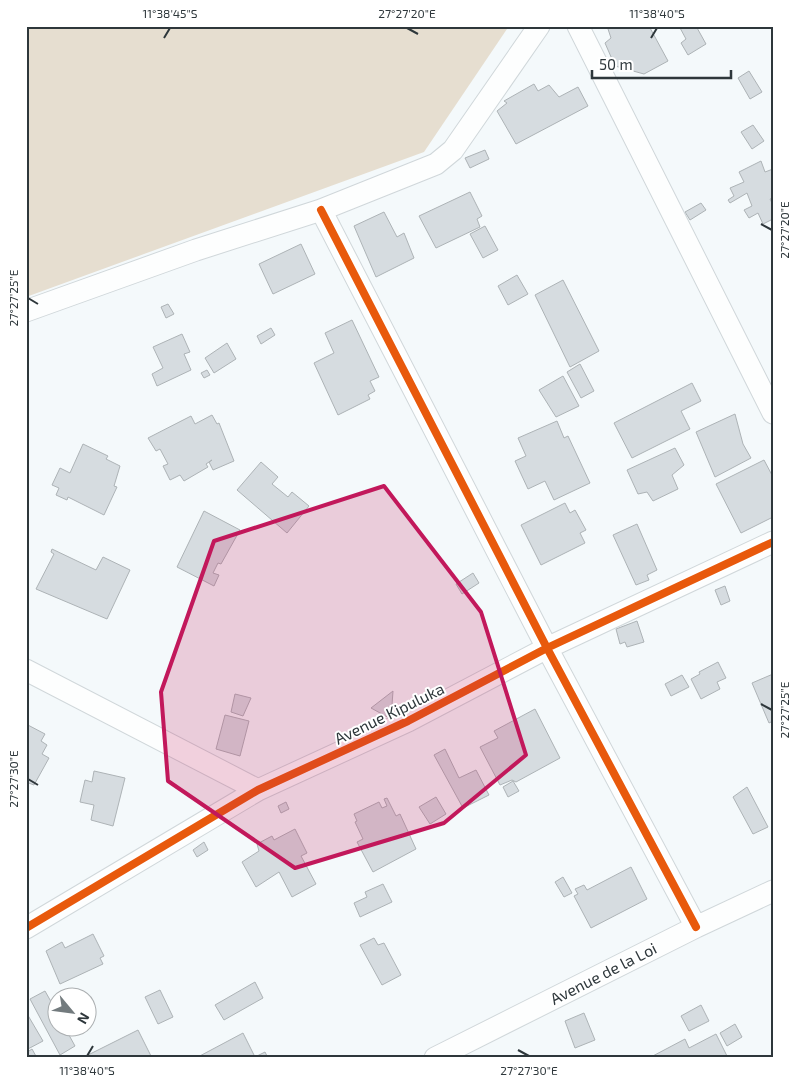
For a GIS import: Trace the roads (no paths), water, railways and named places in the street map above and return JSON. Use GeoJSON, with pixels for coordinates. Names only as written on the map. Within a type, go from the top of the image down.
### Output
{"type":"FeatureCollection","features":[{"type":"Feature","properties":{"kind":"street"},"geometry":{"type":"LineString","coordinates":[[26,311],[196,250],[321,210],[436,164],[446,158],[538,26]]}},
{"type":"Feature","properties":{"kind":"street"},"geometry":{"type":"LineString","coordinates":[[578,26],[773,414]]}},
{"type":"Feature","properties":{"kind":"street"},"geometry":{"type":"LineString","coordinates":[[321,210],[547,648],[696,927]]}},
{"type":"Feature","properties":{"kind":"street","name":"Avenue Kipuluka"},"geometry":{"type":"LineString","coordinates":[[26,928],[258,790],[408,721],[547,648],[773,542]]}},
{"type":"Feature","properties":{"kind":"street"},"geometry":{"type":"LineString","coordinates":[[26,670],[258,790]]}},
{"type":"Feature","properties":{"kind":"street","name":"Avenue de la Loi"},"geometry":{"type":"LineString","coordinates":[[435,1058],[696,927],[773,891]]}}]}
